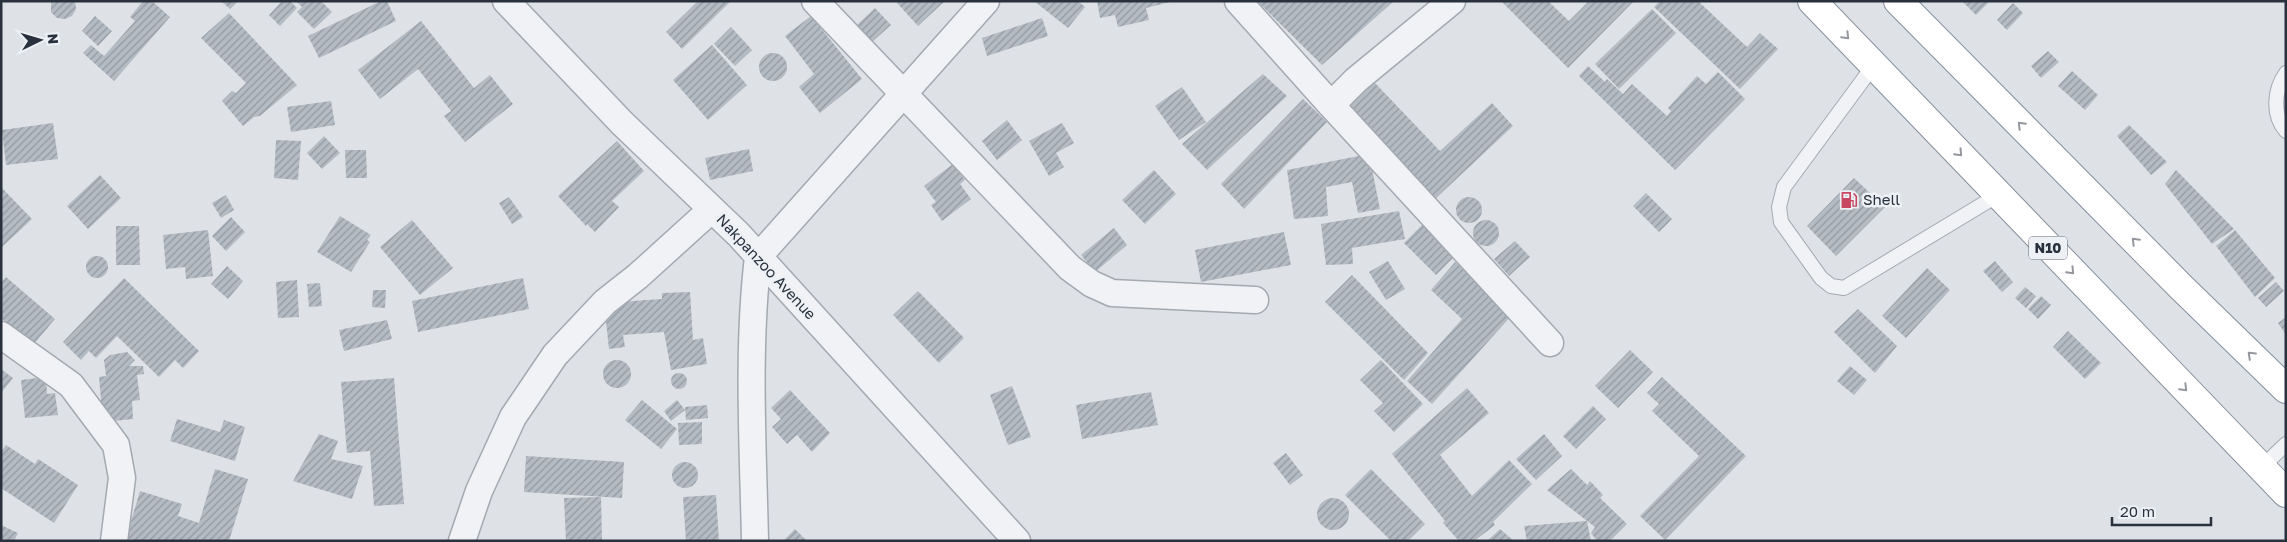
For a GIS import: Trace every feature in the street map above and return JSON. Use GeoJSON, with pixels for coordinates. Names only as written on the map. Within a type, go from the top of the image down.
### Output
{"type":"FeatureCollection","features":[{"type":"Feature","properties":{"kind":"highway","name":"N10"},"geometry":{"type":"LineString","coordinates":[[1812,1],[2286,493]]}},
{"type":"Feature","properties":{"kind":"highway"},"geometry":{"type":"LineString","coordinates":[[1898,1],[2181,287],[2286,389]]}},
{"type":"Feature","properties":{"kind":"street","name":"Nakpanzoo Avenue"},"geometry":{"type":"LineString","coordinates":[[506,1],[622,123],[758,256],[1017,541]]}},
{"type":"Feature","properties":{"kind":"street"},"geometry":{"type":"LineString","coordinates":[[815,1],[1070,268],[1092,284],[1112,293],[1255,300]]}},
{"type":"Feature","properties":{"kind":"street"},"geometry":{"type":"LineString","coordinates":[[755,541],[752,403],[753,296],[758,256],[986,1]]}},
{"type":"Feature","properties":{"kind":"street"},"geometry":{"type":"LineString","coordinates":[[1238,1],[1550,343]]}},
{"type":"Feature","properties":{"kind":"street"},"geometry":{"type":"LineString","coordinates":[[1331,105],[1356,80],[1452,1]]}},
{"type":"Feature","properties":{"kind":"street"},"geometry":{"type":"LineString","coordinates":[[462,541],[479,491],[513,417],[555,355],[606,300],[638,276],[712,209]]}},
{"type":"Feature","properties":{"kind":"street"},"geometry":{"type":"LineString","coordinates":[[1,335],[71,385],[116,445],[122,478],[114,541]]}},
{"type":"Feature","properties":{"kind":"lane"},"geometry":{"type":"LineString","coordinates":[[1874,65],[1784,186],[1779,207],[1781,222],[1821,278],[1831,286],[1844,288],[1998,195]]}},
{"type":"Feature","properties":{"kind":"lane"},"geometry":{"type":"LineString","coordinates":[[2286,73],[2276,101],[2279,122],[2286,131]]}},
{"type":"Feature","properties":{"kind":"lane"},"geometry":{"type":"LineString","coordinates":[[2262,467],[2286,444]]}},
{"type":"Feature","properties":{"kind":"building"},"geometry":{"type":"Polygon","coordinates":[[[51,1],[75,1],[76,9],[72,16],[65,19],[57,18],[51,12],[51,1]]]}},
{"type":"Feature","properties":{"kind":"building"},"geometry":{"type":"Polygon","coordinates":[[[143,1],[152,1],[170,17],[114,81],[83,53],[91,45],[104,56],[135,21],[130,17],[143,1]]]}},
{"type":"Feature","properties":{"kind":"building"},"geometry":{"type":"Polygon","coordinates":[[[221,1],[238,1],[230,9],[221,1]]]}},
{"type":"Feature","properties":{"kind":"building"},"geometry":{"type":"Polygon","coordinates":[[[282,1],[290,1],[297,8],[280,26],[269,15],[282,1]]]}},
{"type":"Feature","properties":{"kind":"building"},"geometry":{"type":"Polygon","coordinates":[[[296,1],[321,1],[332,12],[314,29],[297,12],[302,7],[296,1]]]}},
{"type":"Feature","properties":{"kind":"building"},"geometry":{"type":"Polygon","coordinates":[[[381,1],[387,1],[396,21],[319,58],[308,36],[381,1]]]}},
{"type":"Feature","properties":{"kind":"building"},"geometry":{"type":"Polygon","coordinates":[[[698,1],[731,1],[682,49],[666,32],[698,1]]]}},
{"type":"Feature","properties":{"kind":"building"},"geometry":{"type":"Polygon","coordinates":[[[899,1],[945,1],[918,26],[897,3],[899,1]]]}},
{"type":"Feature","properties":{"kind":"building"},"geometry":{"type":"Polygon","coordinates":[[[1034,1],[1078,1],[1085,7],[1068,28],[1034,1]]]}},
{"type":"Feature","properties":{"kind":"building"},"geometry":{"type":"Polygon","coordinates":[[[1097,1],[1170,2],[1146,8],[1149,20],[1118,27],[1115,15],[1100,18],[1097,1]]]}},
{"type":"Feature","properties":{"kind":"building"},"geometry":{"type":"Polygon","coordinates":[[[1257,1],[1394,1],[1322,65],[1257,1]]]}},
{"type":"Feature","properties":{"kind":"building"},"geometry":{"type":"Polygon","coordinates":[[[1501,1],[1548,1],[1569,21],[1589,1],[1634,1],[1568,68],[1501,1]]]}},
{"type":"Feature","properties":{"kind":"building"},"geometry":{"type":"Polygon","coordinates":[[[1660,1],[1698,1],[1747,47],[1760,33],[1778,49],[1740,89],[1654,7],[1660,1]]]}},
{"type":"Feature","properties":{"kind":"building"},"geometry":{"type":"Polygon","coordinates":[[[1962,1],[1990,1],[1976,15],[1962,1]]]}},
{"type":"Feature","properties":{"kind":"building"},"geometry":{"type":"Polygon","coordinates":[[[2013,3],[2023,13],[2007,30],[1997,20],[2013,3]]]}},
{"type":"Feature","properties":{"kind":"building"},"geometry":{"type":"Polygon","coordinates":[[[875,8],[891,25],[872,42],[857,25],[875,8]]]}},
{"type":"Feature","properties":{"kind":"building"},"geometry":{"type":"Polygon","coordinates":[[[1652,9],[1676,33],[1619,89],[1595,64],[1652,9]]]}},
{"type":"Feature","properties":{"kind":"building"},"geometry":{"type":"Polygon","coordinates":[[[229,13],[297,85],[260,116],[254,117],[243,126],[222,101],[232,91],[236,93],[246,83],[201,38],[229,13]]]}},
{"type":"Feature","properties":{"kind":"building"},"geometry":{"type":"Polygon","coordinates":[[[95,16],[112,31],[98,46],[82,31],[95,16]]]}},
{"type":"Feature","properties":{"kind":"building"},"geometry":{"type":"Polygon","coordinates":[[[811,16],[862,79],[820,113],[799,87],[814,74],[785,36],[811,16]]]}},
{"type":"Feature","properties":{"kind":"building"},"geometry":{"type":"Polygon","coordinates":[[[1042,18],[1048,36],[987,56],[982,38],[1042,18]]]}},
{"type":"Feature","properties":{"kind":"building"},"geometry":{"type":"Polygon","coordinates":[[[421,21],[474,88],[490,75],[513,104],[465,142],[444,116],[451,111],[418,69],[380,99],[358,70],[421,21]]]}},
{"type":"Feature","properties":{"kind":"building"},"geometry":{"type":"Polygon","coordinates":[[[731,27],[752,50],[735,66],[714,44],[731,27]]]}},
{"type":"Feature","properties":{"kind":"building"},"geometry":{"type":"Polygon","coordinates":[[[712,45],[747,85],[708,120],[673,80],[712,45]]]}},
{"type":"Feature","properties":{"kind":"building"},"geometry":{"type":"Polygon","coordinates":[[[2048,51],[2059,62],[2041,78],[2031,66],[2048,51]]]}},
{"type":"Feature","properties":{"kind":"building"},"geometry":{"type":"Polygon","coordinates":[[[773,53],[783,57],[787,67],[783,77],[773,81],[763,77],[759,67],[763,57],[773,53]]]}},
{"type":"Feature","properties":{"kind":"building"},"geometry":{"type":"Polygon","coordinates":[[[1588,66],[1605,82],[1607,79],[1623,94],[1632,84],[1667,116],[1671,111],[1668,108],[1697,76],[1706,84],[1718,72],[1745,99],[1675,170],[1579,76],[1588,66]]]}},
{"type":"Feature","properties":{"kind":"building"},"geometry":{"type":"Polygon","coordinates":[[[2072,71],[2098,95],[2085,110],[2058,86],[2072,71]]]}},
{"type":"Feature","properties":{"kind":"building"},"geometry":{"type":"Polygon","coordinates":[[[1263,74],[1287,96],[1207,170],[1182,144],[1263,74]]]}},
{"type":"Feature","properties":{"kind":"building"},"geometry":{"type":"Polygon","coordinates":[[[1374,82],[1440,151],[1492,103],[1513,126],[1434,200],[1346,110],[1374,82]]]}},
{"type":"Feature","properties":{"kind":"building"},"geometry":{"type":"Polygon","coordinates":[[[1182,87],[1206,122],[1179,140],[1155,106],[1182,87]]]}},
{"type":"Feature","properties":{"kind":"building"},"geometry":{"type":"Polygon","coordinates":[[[1303,99],[1327,122],[1244,209],[1221,184],[1303,99]]]}},
{"type":"Feature","properties":{"kind":"building"},"geometry":{"type":"Polygon","coordinates":[[[331,101],[335,125],[291,132],[287,107],[331,101]]]}},
{"type":"Feature","properties":{"kind":"building"},"geometry":{"type":"Polygon","coordinates":[[[1007,120],[1022,140],[997,160],[982,141],[1007,120]]]}},
{"type":"Feature","properties":{"kind":"building"},"geometry":{"type":"Polygon","coordinates":[[[53,123],[58,159],[6,165],[2,130],[53,123]]]}},
{"type":"Feature","properties":{"kind":"building"},"geometry":{"type":"Polygon","coordinates":[[[1062,123],[1074,143],[1056,153],[1064,167],[1049,176],[1029,141],[1062,123]]]}},
{"type":"Feature","properties":{"kind":"building"},"geometry":{"type":"Polygon","coordinates":[[[2129,125],[2167,162],[2151,175],[2117,136],[2129,125]]]}},
{"type":"Feature","properties":{"kind":"building"},"geometry":{"type":"Polygon","coordinates":[[[324,136],[340,153],[322,169],[307,153],[324,136]]]}},
{"type":"Feature","properties":{"kind":"building"},"geometry":{"type":"Polygon","coordinates":[[[276,140],[301,141],[298,180],[274,178],[276,140]]]}},
{"type":"Feature","properties":{"kind":"building"},"geometry":{"type":"Polygon","coordinates":[[[617,141],[644,171],[612,201],[619,207],[595,232],[587,224],[586,226],[558,196],[617,141]]]}},
{"type":"Feature","properties":{"kind":"building"},"geometry":{"type":"Polygon","coordinates":[[[749,149],[753,171],[710,180],[705,158],[749,149]]]}},
{"type":"Feature","properties":{"kind":"building"},"geometry":{"type":"Polygon","coordinates":[[[345,150],[366,150],[367,178],[346,178],[345,150]]]}},
{"type":"Feature","properties":{"kind":"building"},"geometry":{"type":"Polygon","coordinates":[[[1369,154],[1380,209],[1358,213],[1352,182],[1326,187],[1328,216],[1294,219],[1287,170],[1369,154]]]}},
{"type":"Feature","properties":{"kind":"building"},"geometry":{"type":"Polygon","coordinates":[[[953,164],[965,180],[960,184],[971,199],[942,221],[931,205],[936,202],[924,186],[953,164]]]}},
{"type":"Feature","properties":{"kind":"building"},"geometry":{"type":"Polygon","coordinates":[[[1154,170],[1176,194],[1145,224],[1122,200],[1154,170]]]}},
{"type":"Feature","properties":{"kind":"building"},"geometry":{"type":"Polygon","coordinates":[[[2176,170],[2234,229],[2212,244],[2165,184],[2176,170]]]}},
{"type":"Feature","properties":{"kind":"building"},"geometry":{"type":"Polygon","coordinates":[[[100,175],[121,198],[88,229],[67,206],[100,175]]]}},
{"type":"Feature","properties":{"kind":"building"},"geometry":{"type":"Polygon","coordinates":[[[1854,178],[1885,207],[1836,256],[1807,226],[1854,178]]]}},
{"type":"Feature","properties":{"kind":"building"},"geometry":{"type":"Polygon","coordinates":[[[1,187],[32,219],[1,248],[1,187]]]}},
{"type":"Feature","properties":{"kind":"building"},"geometry":{"type":"Polygon","coordinates":[[[1646,193],[1672,219],[1659,232],[1633,206],[1646,193]]]}},
{"type":"Feature","properties":{"kind":"building"},"geometry":{"type":"Polygon","coordinates":[[[226,195],[234,210],[221,218],[212,203],[226,195]]]}},
{"type":"Feature","properties":{"kind":"building"},"geometry":{"type":"Polygon","coordinates":[[[509,197],[523,217],[512,224],[499,203],[509,197]]]}},
{"type":"Feature","properties":{"kind":"building"},"geometry":{"type":"Polygon","coordinates":[[[1469,197],[1478,201],[1482,210],[1478,219],[1469,223],[1460,219],[1456,210],[1460,201],[1469,197]]]}},
{"type":"Feature","properties":{"kind":"building"},"geometry":{"type":"Polygon","coordinates":[[[1399,211],[1405,239],[1352,248],[1353,264],[1326,265],[1321,224],[1399,211]]]}},
{"type":"Feature","properties":{"kind":"building"},"geometry":{"type":"Polygon","coordinates":[[[340,216],[371,235],[367,240],[370,242],[351,272],[317,252],[340,216]]]}},
{"type":"Feature","properties":{"kind":"building"},"geometry":{"type":"Polygon","coordinates":[[[231,217],[245,232],[226,251],[212,236],[231,217]]]}},
{"type":"Feature","properties":{"kind":"building"},"geometry":{"type":"Polygon","coordinates":[[[1429,218],[1462,249],[1436,275],[1404,243],[1429,218]]]}},
{"type":"Feature","properties":{"kind":"building"},"geometry":{"type":"Polygon","coordinates":[[[412,220],[453,268],[420,295],[380,247],[412,220]]]}},
{"type":"Feature","properties":{"kind":"building"},"geometry":{"type":"Polygon","coordinates":[[[1486,220],[1495,224],[1499,233],[1495,242],[1486,246],[1477,242],[1473,233],[1477,224],[1486,220]]]}},
{"type":"Feature","properties":{"kind":"building"},"geometry":{"type":"Polygon","coordinates":[[[116,226],[139,226],[140,265],[116,265],[116,226]]]}},
{"type":"Feature","properties":{"kind":"building"},"geometry":{"type":"Polygon","coordinates":[[[1114,228],[1127,245],[1095,272],[1081,255],[1114,228]]]}},
{"type":"Feature","properties":{"kind":"building"},"geometry":{"type":"Polygon","coordinates":[[[208,230],[213,276],[186,279],[185,267],[166,269],[163,235],[208,230]]]}},
{"type":"Feature","properties":{"kind":"building"},"geometry":{"type":"Polygon","coordinates":[[[2235,230],[2275,278],[2255,297],[2216,246],[2235,230]]]}},
{"type":"Feature","properties":{"kind":"building"},"geometry":{"type":"Polygon","coordinates":[[[1284,232],[1291,265],[1201,282],[1195,250],[1284,232]]]}},
{"type":"Feature","properties":{"kind":"building"},"geometry":{"type":"Polygon","coordinates":[[[1515,241],[1530,257],[1509,276],[1494,259],[1515,241]]]}},
{"type":"Feature","properties":{"kind":"building"},"geometry":{"type":"Polygon","coordinates":[[[97,256],[105,259],[108,267],[105,275],[97,278],[89,275],[86,267],[89,259],[97,256]]]}},
{"type":"Feature","properties":{"kind":"building"},"geometry":{"type":"Polygon","coordinates":[[[1388,261],[1405,289],[1386,300],[1369,272],[1388,261]]]}},
{"type":"Feature","properties":{"kind":"building"},"geometry":{"type":"Polygon","coordinates":[[[1995,261],[2013,282],[2002,292],[1983,271],[1995,261]]]}},
{"type":"Feature","properties":{"kind":"building"},"geometry":{"type":"Polygon","coordinates":[[[1455,262],[1513,314],[1432,404],[1407,381],[1462,319],[1431,290],[1455,262]]]}},
{"type":"Feature","properties":{"kind":"building"},"geometry":{"type":"Polygon","coordinates":[[[227,266],[243,281],[228,299],[211,284],[227,266]]]}},
{"type":"Feature","properties":{"kind":"building"},"geometry":{"type":"Polygon","coordinates":[[[1927,268],[1950,290],[1906,338],[1882,316],[1927,268]]]}},
{"type":"Feature","properties":{"kind":"building"},"geometry":{"type":"Polygon","coordinates":[[[1352,275],[1428,353],[1404,380],[1325,302],[1352,275]]]}},
{"type":"Feature","properties":{"kind":"building"},"geometry":{"type":"Polygon","coordinates":[[[6,277],[55,319],[33,345],[1,318],[1,283],[6,277]]]}},
{"type":"Feature","properties":{"kind":"building"},"geometry":{"type":"Polygon","coordinates":[[[124,278],[199,351],[183,368],[175,360],[159,377],[117,336],[96,358],[89,351],[81,360],[63,342],[124,278]]]}},
{"type":"Feature","properties":{"kind":"building"},"geometry":{"type":"Polygon","coordinates":[[[523,278],[529,309],[418,332],[412,301],[523,278]]]}},
{"type":"Feature","properties":{"kind":"building"},"geometry":{"type":"Polygon","coordinates":[[[297,280],[299,317],[278,318],[276,282],[297,280]]]}},
{"type":"Feature","properties":{"kind":"building"},"geometry":{"type":"Polygon","coordinates":[[[2276,282],[2284,291],[2266,307],[2258,298],[2276,282]]]}},
{"type":"Feature","properties":{"kind":"building"},"geometry":{"type":"Polygon","coordinates":[[[320,283],[322,306],[309,307],[307,284],[320,283]]]}},
{"type":"Feature","properties":{"kind":"building"},"geometry":{"type":"Polygon","coordinates":[[[2025,287],[2036,296],[2026,308],[2015,298],[2025,287]]]}},
{"type":"Feature","properties":{"kind":"building"},"geometry":{"type":"Polygon","coordinates":[[[373,290],[386,290],[385,308],[372,307],[373,290]]]}},
{"type":"Feature","properties":{"kind":"building"},"geometry":{"type":"Polygon","coordinates":[[[918,291],[964,338],[939,363],[893,315],[918,291]]]}},
{"type":"Feature","properties":{"kind":"building"},"geometry":{"type":"Polygon","coordinates":[[[690,292],[693,340],[703,338],[707,364],[671,370],[664,332],[623,335],[625,347],[609,349],[604,303],[662,299],[662,293],[690,292]]]}},
{"type":"Feature","properties":{"kind":"building"},"geometry":{"type":"Polygon","coordinates":[[[2041,296],[2051,305],[2038,319],[2028,309],[2041,296]]]}},
{"type":"Feature","properties":{"kind":"building"},"geometry":{"type":"Polygon","coordinates":[[[1858,309],[1897,346],[1875,373],[1834,332],[1858,309]]]}},
{"type":"Feature","properties":{"kind":"building"},"geometry":{"type":"Polygon","coordinates":[[[2286,317],[2286,335],[2278,323],[2286,317]]]}},
{"type":"Feature","properties":{"kind":"building"},"geometry":{"type":"Polygon","coordinates":[[[387,320],[392,339],[344,351],[339,330],[387,320]]]}},
{"type":"Feature","properties":{"kind":"building"},"geometry":{"type":"Polygon","coordinates":[[[2068,331],[2101,363],[2085,379],[2053,347],[2068,331]]]}},
{"type":"Feature","properties":{"kind":"building"},"geometry":{"type":"Polygon","coordinates":[[[1630,350],[1653,372],[1618,408],[1595,386],[1630,350]]]}},
{"type":"Feature","properties":{"kind":"building"},"geometry":{"type":"Polygon","coordinates":[[[127,352],[135,360],[129,366],[143,366],[144,374],[137,375],[140,400],[132,401],[133,419],[103,422],[99,377],[106,376],[104,360],[110,355],[127,352]]]}},
{"type":"Feature","properties":{"kind":"building"},"geometry":{"type":"Polygon","coordinates":[[[617,360],[627,364],[631,374],[627,384],[617,388],[607,384],[603,374],[607,364],[617,360]]]}},
{"type":"Feature","properties":{"kind":"building"},"geometry":{"type":"Polygon","coordinates":[[[1381,360],[1423,404],[1394,432],[1374,411],[1383,403],[1360,380],[1381,360]]]}},
{"type":"Feature","properties":{"kind":"building"},"geometry":{"type":"Polygon","coordinates":[[[1850,366],[1867,380],[1854,395],[1837,381],[1850,366]]]}},
{"type":"Feature","properties":{"kind":"building"},"geometry":{"type":"Polygon","coordinates":[[[1,369],[13,378],[1,393],[1,369]]]}},
{"type":"Feature","properties":{"kind":"building"},"geometry":{"type":"Polygon","coordinates":[[[676,373],[682,373],[687,378],[685,387],[676,389],[671,384],[671,378],[676,373]]]}},
{"type":"Feature","properties":{"kind":"building"},"geometry":{"type":"Polygon","coordinates":[[[46,377],[47,394],[55,393],[58,415],[25,418],[21,380],[46,377]]]}},
{"type":"Feature","properties":{"kind":"building"},"geometry":{"type":"Polygon","coordinates":[[[1662,377],[1746,456],[1665,540],[1640,516],[1699,456],[1652,411],[1659,404],[1647,393],[1662,377]]]}},
{"type":"Feature","properties":{"kind":"building"},"geometry":{"type":"Polygon","coordinates":[[[394,378],[404,504],[374,506],[370,451],[347,453],[341,382],[394,378]]]}},
{"type":"Feature","properties":{"kind":"building"},"geometry":{"type":"Polygon","coordinates":[[[1012,386],[1031,437],[1008,445],[990,395],[1012,386]]]}},
{"type":"Feature","properties":{"kind":"building"},"geometry":{"type":"Polygon","coordinates":[[[1467,388],[1489,413],[1440,455],[1472,496],[1509,460],[1532,484],[1493,522],[1495,525],[1474,541],[1459,541],[1443,523],[1445,521],[1392,454],[1467,388]]]}},
{"type":"Feature","properties":{"kind":"building"},"geometry":{"type":"Polygon","coordinates":[[[790,390],[830,433],[812,452],[797,435],[787,444],[772,427],[781,419],[771,408],[790,390]]]}},
{"type":"Feature","properties":{"kind":"building"},"geometry":{"type":"Polygon","coordinates":[[[1151,392],[1158,425],[1082,439],[1076,405],[1151,392]]]}},
{"type":"Feature","properties":{"kind":"building"},"geometry":{"type":"Polygon","coordinates":[[[642,400],[677,429],[661,449],[625,420],[642,400]]]}},
{"type":"Feature","properties":{"kind":"building"},"geometry":{"type":"Polygon","coordinates":[[[677,400],[685,410],[671,421],[664,411],[677,400]]]}},
{"type":"Feature","properties":{"kind":"building"},"geometry":{"type":"Polygon","coordinates":[[[707,405],[708,418],[686,420],[685,407],[707,405]]]}},
{"type":"Feature","properties":{"kind":"building"},"geometry":{"type":"Polygon","coordinates":[[[1593,406],[1606,419],[1576,449],[1563,436],[1593,406]]]}},
{"type":"Feature","properties":{"kind":"building"},"geometry":{"type":"Polygon","coordinates":[[[177,419],[220,432],[224,420],[245,427],[235,461],[170,441],[177,419]]]}},
{"type":"Feature","properties":{"kind":"building"},"geometry":{"type":"Polygon","coordinates":[[[702,422],[702,444],[679,445],[678,423],[702,422]]]}},
{"type":"Feature","properties":{"kind":"building"},"geometry":{"type":"Polygon","coordinates":[[[319,434],[338,441],[331,459],[363,466],[352,499],[293,481],[319,434]]]}},
{"type":"Feature","properties":{"kind":"building"},"geometry":{"type":"Polygon","coordinates":[[[1544,434],[1562,456],[1536,480],[1516,459],[1544,434]]]}},
{"type":"Feature","properties":{"kind":"building"},"geometry":{"type":"Polygon","coordinates":[[[6,445],[35,464],[38,459],[78,485],[54,523],[1,488],[1,452],[6,445]]]}},
{"type":"Feature","properties":{"kind":"building"},"geometry":{"type":"Polygon","coordinates":[[[1286,453],[1303,475],[1290,485],[1273,463],[1286,453]]]}},
{"type":"Feature","properties":{"kind":"building"},"geometry":{"type":"Polygon","coordinates":[[[526,456],[624,462],[622,498],[524,492],[526,456]]]}},
{"type":"Feature","properties":{"kind":"building"},"geometry":{"type":"Polygon","coordinates":[[[685,462],[694,466],[698,475],[694,484],[685,488],[676,484],[672,475],[676,466],[685,462]]]}},
{"type":"Feature","properties":{"kind":"building"},"geometry":{"type":"Polygon","coordinates":[[[215,469],[248,479],[229,541],[136,541],[126,538],[140,491],[182,504],[178,516],[199,523],[215,469]]]}},
{"type":"Feature","properties":{"kind":"building"},"geometry":{"type":"Polygon","coordinates":[[[1371,469],[1425,524],[1408,541],[1391,541],[1345,495],[1371,469]]]}},
{"type":"Feature","properties":{"kind":"building"},"geometry":{"type":"Polygon","coordinates":[[[1571,469],[1587,485],[1590,481],[1603,495],[1600,498],[1627,524],[1610,541],[1597,541],[1591,533],[1595,527],[1547,490],[1571,469]]]}},
{"type":"Feature","properties":{"kind":"building"},"geometry":{"type":"Polygon","coordinates":[[[716,495],[719,541],[686,541],[683,497],[716,495]]]}},
{"type":"Feature","properties":{"kind":"building"},"geometry":{"type":"Polygon","coordinates":[[[601,497],[602,541],[566,541],[564,498],[601,497]]]}},
{"type":"Feature","properties":{"kind":"building"},"geometry":{"type":"Polygon","coordinates":[[[1333,498],[1344,503],[1349,514],[1344,525],[1333,530],[1322,525],[1317,514],[1322,503],[1333,498]]]}},
{"type":"Feature","properties":{"kind":"building"},"geometry":{"type":"Polygon","coordinates":[[[1587,521],[1591,541],[1527,541],[1524,526],[1587,521]]]}},
{"type":"Feature","properties":{"kind":"building"},"geometry":{"type":"Polygon","coordinates":[[[1,525],[18,533],[14,541],[1,541],[1,525]]]}},
{"type":"Feature","properties":{"kind":"building"},"geometry":{"type":"Polygon","coordinates":[[[795,529],[807,541],[783,541],[795,529]]]}},
{"type":"Feature","properties":{"kind":"building"},"geometry":{"type":"Polygon","coordinates":[[[1500,529],[1514,541],[1487,541],[1500,529]]]}},
{"type":"Feature","properties":{"kind":"place","name":"Shell"},"geometry":{"type":"Point","coordinates":[1849,200]}}]}
